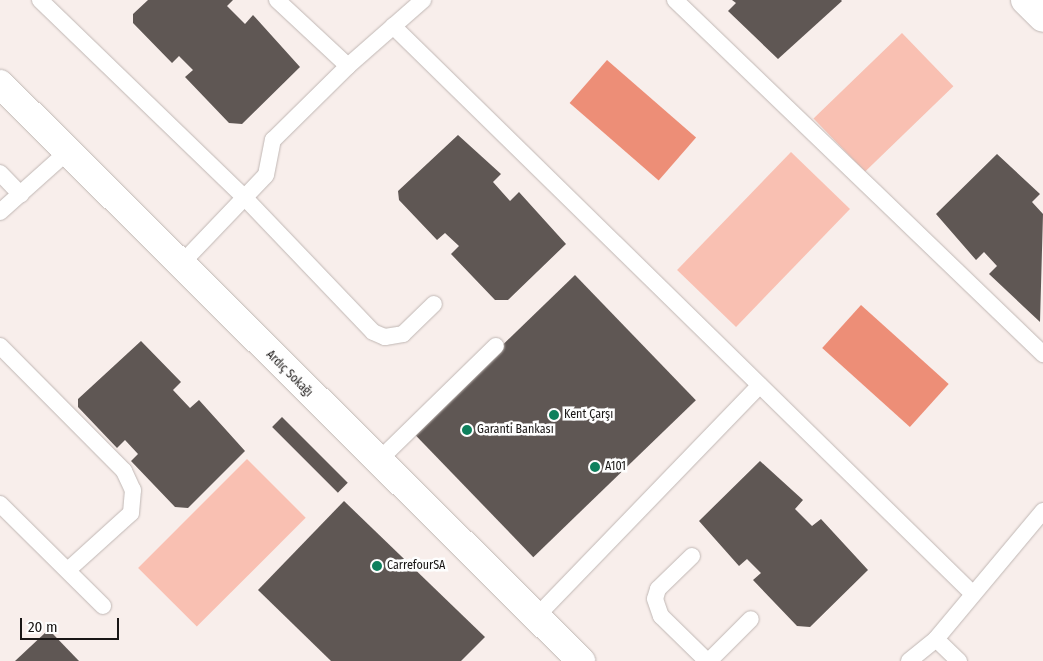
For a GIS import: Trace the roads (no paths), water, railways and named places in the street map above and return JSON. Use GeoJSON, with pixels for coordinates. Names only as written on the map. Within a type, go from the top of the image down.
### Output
{"type":"FeatureCollection","features":[{"type":"Feature","properties":{"kind":"street"},"geometry":{"type":"LineString","coordinates":[[1025,0],[1043,18]]}},
{"type":"Feature","properties":{"kind":"street","name":"Ardıç Sokağı"},"geometry":{"type":"LineString","coordinates":[[0,84],[377,462],[581,661]]}},
{"type":"Feature","properties":{"kind":"lane"},"geometry":{"type":"LineString","coordinates":[[40,0],[245,198],[373,332],[385,337],[403,334],[434,304]]}},
{"type":"Feature","properties":{"kind":"lane"},"geometry":{"type":"LineString","coordinates":[[277,0],[348,66]]}},
{"type":"Feature","properties":{"kind":"lane"},"geometry":{"type":"LineString","coordinates":[[180,265],[266,175],[273,140],[348,66],[423,0]]}},
{"type":"Feature","properties":{"kind":"lane"},"geometry":{"type":"LineString","coordinates":[[675,0],[1043,354]]}},
{"type":"Feature","properties":{"kind":"lane"},"geometry":{"type":"LineString","coordinates":[[393,26],[972,592]]}},
{"type":"Feature","properties":{"kind":"lane"},"geometry":{"type":"LineString","coordinates":[[0,212],[67,152]]}},
{"type":"Feature","properties":{"kind":"lane"},"geometry":{"type":"LineString","coordinates":[[0,173],[21,195]]}},
{"type":"Feature","properties":{"kind":"lane"},"geometry":{"type":"LineString","coordinates":[[0,346],[124,471],[134,490],[131,513],[69,569]]}},
{"type":"Feature","properties":{"kind":"lane"},"geometry":{"type":"LineString","coordinates":[[377,462],[496,346]]}},
{"type":"Feature","properties":{"kind":"lane"},"geometry":{"type":"LineString","coordinates":[[536,617],[760,385]]}},
{"type":"Feature","properties":{"kind":"lane"},"geometry":{"type":"LineString","coordinates":[[0,504],[69,569],[103,606]]}},
{"type":"Feature","properties":{"kind":"lane"},"geometry":{"type":"LineString","coordinates":[[909,661],[936,639],[972,592],[1043,512]]}},
{"type":"Feature","properties":{"kind":"lane"},"geometry":{"type":"LineString","coordinates":[[692,556],[658,589],[655,599],[661,616],[708,661],[751,619]]}},
{"type":"Feature","properties":{"kind":"lane"},"geometry":{"type":"LineString","coordinates":[[936,639],[959,661]]}},
{"type":"Feature","properties":{"kind":"place","name":"Kent Çarşı"},"geometry":{"type":"Point","coordinates":[554,415]}},
{"type":"Feature","properties":{"kind":"place","name":"Garanti Bankası"},"geometry":{"type":"Point","coordinates":[467,430]}},
{"type":"Feature","properties":{"kind":"place","name":"A101"},"geometry":{"type":"Point","coordinates":[595,467]}},
{"type":"Feature","properties":{"kind":"place","name":"CarrefourSA"},"geometry":{"type":"Point","coordinates":[377,566]}}]}
